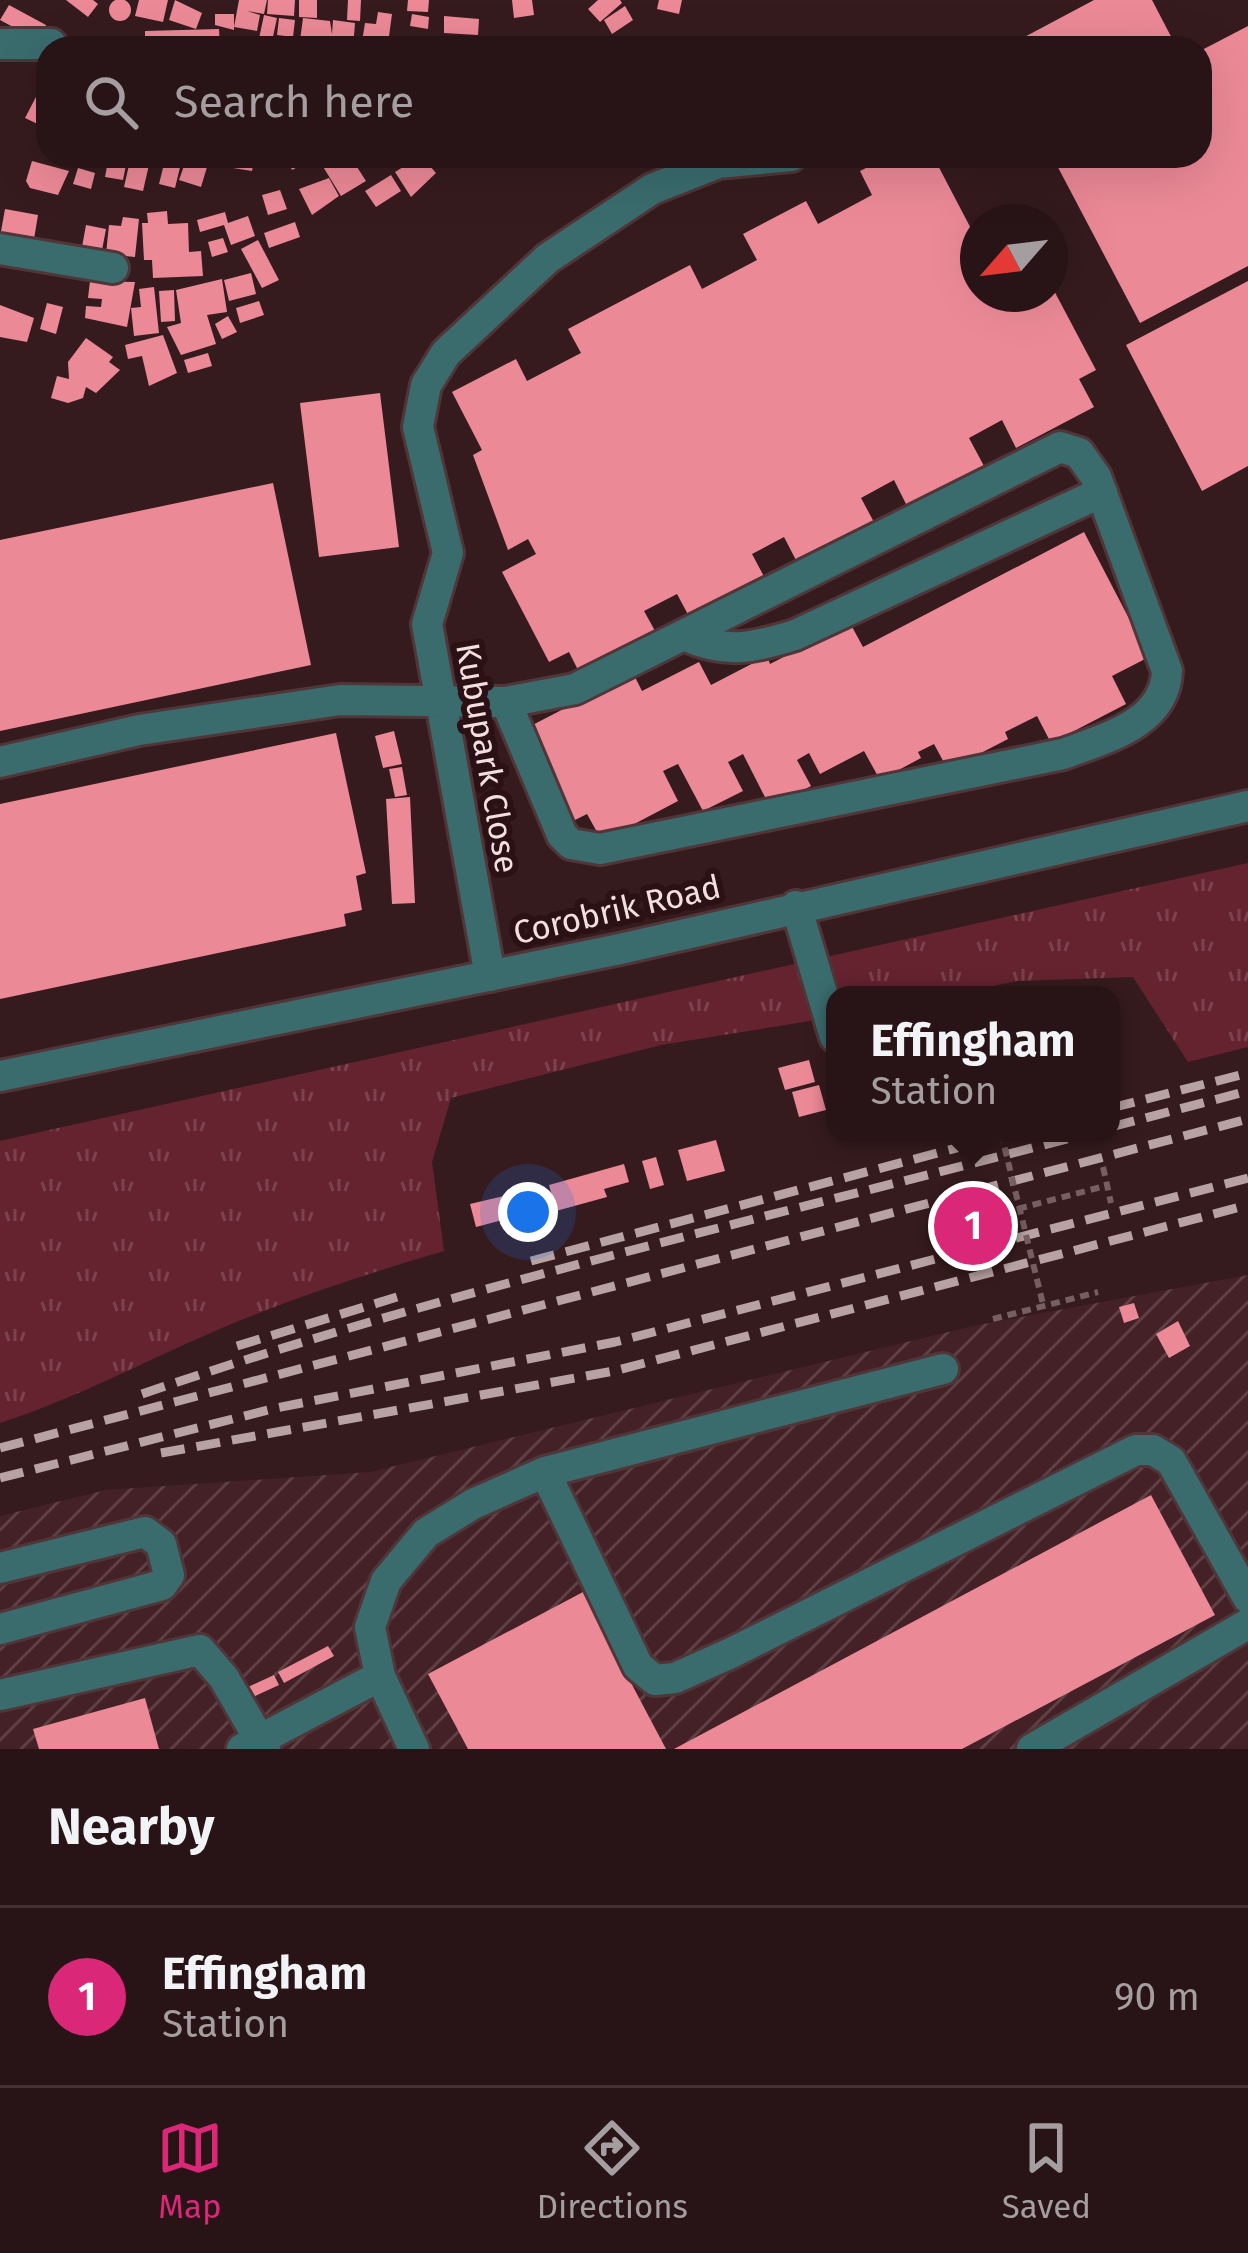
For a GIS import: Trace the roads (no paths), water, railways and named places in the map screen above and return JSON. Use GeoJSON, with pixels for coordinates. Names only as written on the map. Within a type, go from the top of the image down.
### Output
{"type":"FeatureCollection","features":[{"type":"Feature","properties":{"kind":"street"},"geometry":{"type":"LineString","coordinates":[[0,44],[36,44]]}},
{"type":"Feature","properties":{"kind":"street","name":"Kubupark Close"},"geometry":{"type":"LineString","coordinates":[[490,976],[427,624],[448,554],[418,427],[426,385],[446,353],[548,258],[652,188],[707,168]]}},
{"type":"Feature","properties":{"kind":"street"},"geometry":{"type":"LineString","coordinates":[[0,249],[113,268]]}},
{"type":"Feature","properties":{"kind":"street"},"geometry":{"type":"LineString","coordinates":[[0,762],[139,730],[340,700],[506,702],[575,689],[1051,449],[1079,454],[1102,492],[1162,648],[1166,689],[1130,726],[1063,754],[782,814],[585,849],[572,844],[559,829],[506,702]]}},
{"type":"Feature","properties":{"kind":"street"},"geometry":{"type":"LineString","coordinates":[[686,636],[716,649],[744,650],[795,635],[1102,492]]}},
{"type":"Feature","properties":{"kind":"street","name":"Corobrik Road"},"geometry":{"type":"LineString","coordinates":[[0,1076],[490,976],[1248,806]]}},
{"type":"Feature","properties":{"kind":"street"},"geometry":{"type":"LineString","coordinates":[[796,906],[826,1007]]}},
{"type":"Feature","properties":{"kind":"street"},"geometry":{"type":"LineString","coordinates":[[415,1749],[380,1676],[370,1627],[386,1581],[426,1533],[473,1504],[545,1472],[943,1369]]}},
{"type":"Feature","properties":{"kind":"street"},"geometry":{"type":"LineString","coordinates":[[545,1472],[638,1666],[655,1680],[675,1678],[731,1653],[1136,1450],[1153,1450],[1171,1460],[1248,1598]]}},
{"type":"Feature","properties":{"kind":"street"},"geometry":{"type":"LineString","coordinates":[[0,1568],[145,1532],[161,1544],[170,1575],[162,1585],[0,1629]]}},
{"type":"Feature","properties":{"kind":"street"},"geometry":{"type":"LineString","coordinates":[[1032,1749],[1248,1624]]}},
{"type":"Feature","properties":{"kind":"street"},"geometry":{"type":"LineString","coordinates":[[0,1695],[186,1648],[200,1650],[224,1678],[255,1746],[380,1676]]}},
{"type":"Feature","properties":{"kind":"railway"},"geometry":{"type":"LineString","coordinates":[[1120,1106],[1248,1073]]}},
{"type":"Feature","properties":{"kind":"railway"},"geometry":{"type":"LineString","coordinates":[[1120,1125],[1248,1091]]}},
{"type":"Feature","properties":{"kind":"railway"},"geometry":{"type":"LineString","coordinates":[[0,1448],[1248,1119]]}},
{"type":"Feature","properties":{"kind":"railway"},"geometry":{"type":"LineString","coordinates":[[531,1261],[979,1142]]}},
{"type":"Feature","properties":{"kind":"railway"},"geometry":{"type":"LineString","coordinates":[[142,1394],[494,1287],[1054,1142]]}},
{"type":"Feature","properties":{"kind":"railway"},"geometry":{"type":"LineString","coordinates":[[0,1478],[276,1408],[615,1342],[1248,1178]]}},
{"type":"Feature","properties":{"kind":"railway"},"geometry":{"type":"LineString","coordinates":[[161,1453],[614,1371],[1248,1205]]}},
{"type":"Feature","properties":{"kind":"railway"},"geometry":{"type":"LineString","coordinates":[[237,1346],[397,1297]]}},
{"type":"Feature","properties":{"kind":"place","name":"Effingham"},"geometry":{"type":"Point","coordinates":[973,1226]}}]}
